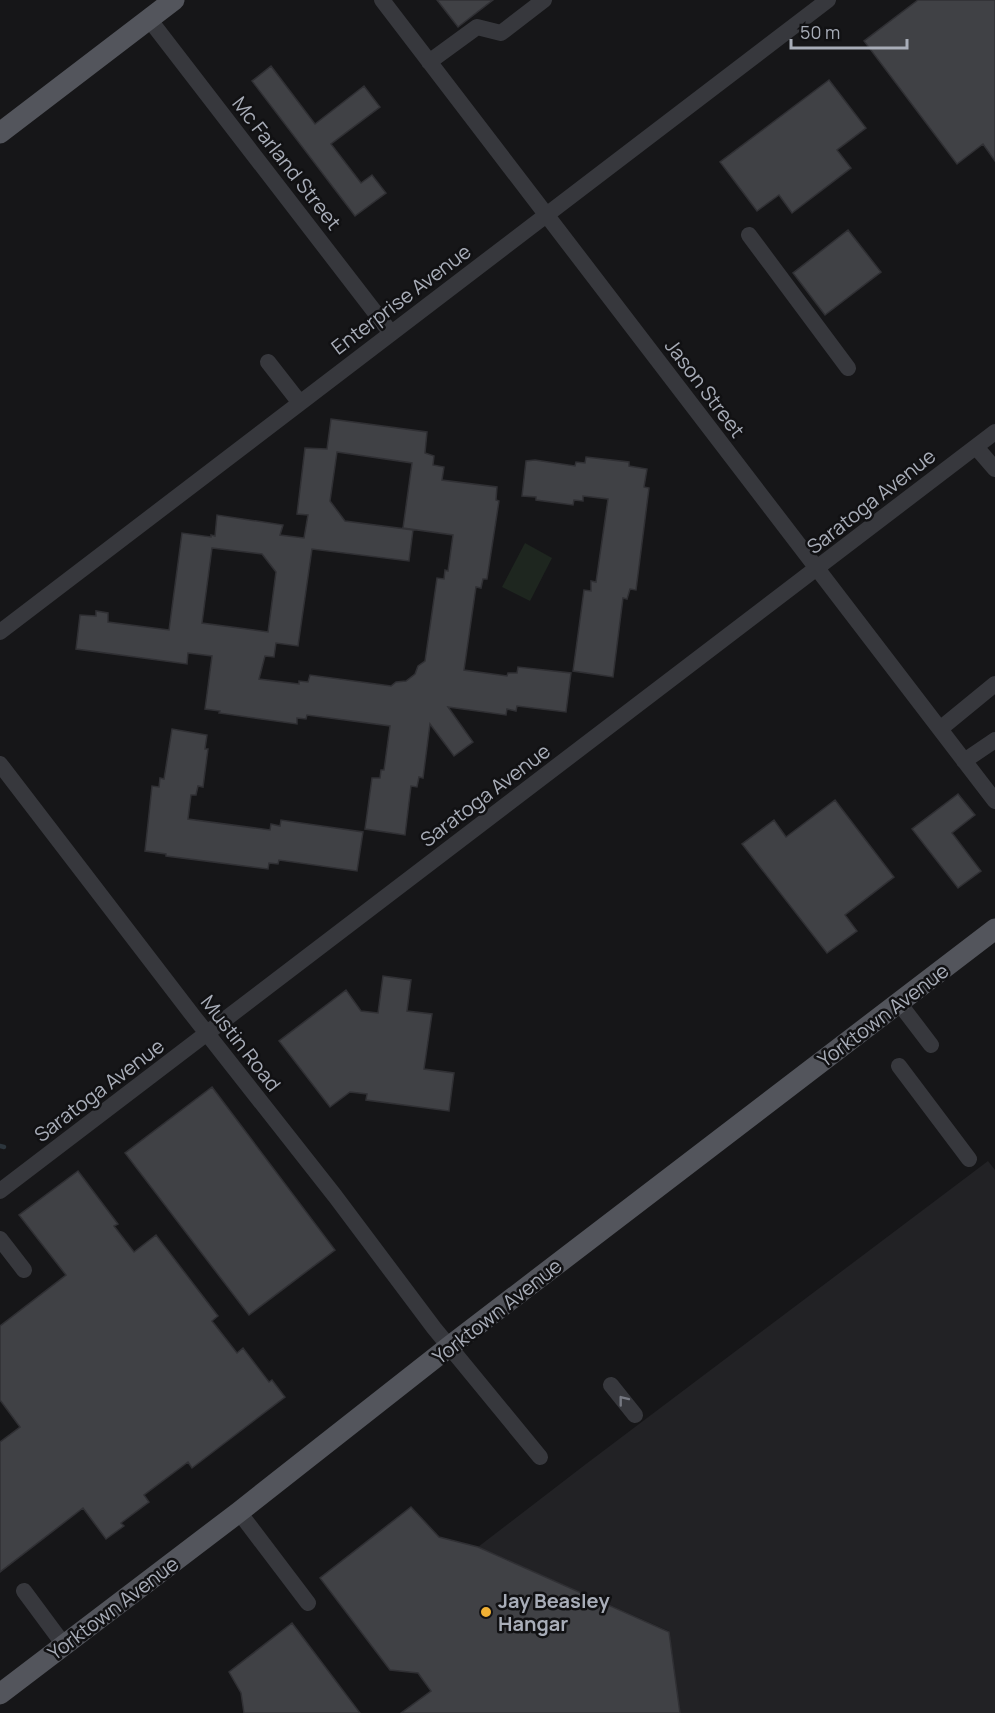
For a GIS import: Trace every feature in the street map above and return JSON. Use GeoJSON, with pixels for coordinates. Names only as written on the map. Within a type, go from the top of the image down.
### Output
{"type":"FeatureCollection","features":[{"type":"Feature","properties":{"kind":"main road"},"geometry":{"type":"LineString","coordinates":[[0,133],[174,0]]}},
{"type":"Feature","properties":{"kind":"main road","name":"Yorktown Avenue"},"geometry":{"type":"LineString","coordinates":[[0,1694],[995,929]]}},
{"type":"Feature","properties":{"kind":"street","name":"Jason Street"},"geometry":{"type":"LineString","coordinates":[[382,0],[995,801]]}},
{"type":"Feature","properties":{"kind":"street"},"geometry":{"type":"LineString","coordinates":[[429,62],[477,27],[501,33],[544,0]]}},
{"type":"Feature","properties":{"kind":"street","name":"Enterprise Avenue"},"geometry":{"type":"LineString","coordinates":[[0,632],[828,0]]}},
{"type":"Feature","properties":{"kind":"street","name":"Mc Farland Street"},"geometry":{"type":"LineString","coordinates":[[149,19],[391,333]]}},
{"type":"Feature","properties":{"kind":"street"},"geometry":{"type":"LineString","coordinates":[[749,235],[848,368]]}},
{"type":"Feature","properties":{"kind":"street"},"geometry":{"type":"LineString","coordinates":[[268,362],[300,403]]}},
{"type":"Feature","properties":{"kind":"street","name":"Saratoga Avenue"},"geometry":{"type":"LineString","coordinates":[[0,1191],[995,432]]}},
{"type":"Feature","properties":{"kind":"street"},"geometry":{"type":"LineString","coordinates":[[976,447],[995,469]]}},
{"type":"Feature","properties":{"kind":"street"},"geometry":{"type":"LineString","coordinates":[[940,729],[995,684]]}},
{"type":"Feature","properties":{"kind":"street"},"geometry":{"type":"LineString","coordinates":[[964,761],[995,740]]}},
{"type":"Feature","properties":{"kind":"street","name":"Mustin Road"},"geometry":{"type":"LineString","coordinates":[[0,764],[207,1034],[336,1196],[434,1328],[540,1457]]}},
{"type":"Feature","properties":{"kind":"street"},"geometry":{"type":"LineString","coordinates":[[899,1003],[932,1045]]}},
{"type":"Feature","properties":{"kind":"street"},"geometry":{"type":"LineString","coordinates":[[899,1066],[969,1159]]}},
{"type":"Feature","properties":{"kind":"street"},"geometry":{"type":"LineString","coordinates":[[0,1239],[24,1270]]}},
{"type":"Feature","properties":{"kind":"street"},"geometry":{"type":"LineString","coordinates":[[611,1385],[635,1415]]}},
{"type":"Feature","properties":{"kind":"street"},"geometry":{"type":"LineString","coordinates":[[239,1512],[308,1603]]}},
{"type":"Feature","properties":{"kind":"street"},"geometry":{"type":"LineString","coordinates":[[24,1591],[64,1645]]}},
{"type":"Feature","properties":{"kind":"shaded area"},"geometry":{"type":"Polygon","coordinates":[[[525,543],[552,558],[530,601],[502,587],[525,543]]]}},
{"type":"Feature","properties":{"kind":"shaded area"},"geometry":{"type":"Polygon","coordinates":[[[988,1161],[995,1170],[995,1713],[680,1713],[669,1631],[478,1547],[586,1464],[988,1161]]]}},
{"type":"Feature","properties":{"kind":"building"},"geometry":{"type":"Polygon","coordinates":[[[437,0],[493,0],[458,27],[437,0]]]}},
{"type":"Feature","properties":{"kind":"building"},"geometry":{"type":"Polygon","coordinates":[[[918,0],[995,0],[995,161],[983,144],[957,164],[864,41],[918,0]]]}},
{"type":"Feature","properties":{"kind":"building"},"geometry":{"type":"Polygon","coordinates":[[[271,66],[315,124],[364,86],[380,107],[331,144],[361,183],[372,175],[386,193],[355,216],[252,81],[271,66]]]}},
{"type":"Feature","properties":{"kind":"building"},"geometry":{"type":"Polygon","coordinates":[[[829,80],[866,128],[837,150],[851,168],[792,213],[779,195],[757,211],[720,162],[829,80]]]}},
{"type":"Feature","properties":{"kind":"building"},"geometry":{"type":"Polygon","coordinates":[[[848,230],[881,272],[825,315],[793,273],[848,230]]]}},
{"type":"Feature","properties":{"kind":"building"},"geometry":{"type":"Polygon","coordinates":[[[331,419],[427,432],[425,453],[434,456],[433,465],[444,467],[442,480],[497,487],[496,500],[499,501],[487,579],[483,579],[481,588],[476,587],[464,670],[507,676],[508,673],[517,673],[518,667],[571,673],[566,712],[517,706],[516,711],[507,709],[506,715],[448,707],[473,742],[454,756],[430,724],[423,778],[419,777],[417,787],[411,786],[405,835],[365,829],[372,778],[380,778],[381,770],[384,770],[390,726],[307,715],[306,719],[297,718],[297,724],[219,713],[220,711],[205,709],[212,656],[188,653],[187,664],[76,649],[80,615],[96,616],[96,611],[108,613],[108,622],[169,630],[182,533],[215,536],[217,515],[283,525],[280,535],[304,538],[308,515],[297,514],[305,448],[327,449],[331,419]],[[337,452],[330,501],[345,521],[413,530],[409,561],[312,549],[298,646],[276,643],[274,657],[265,656],[259,679],[299,684],[299,681],[308,682],[310,675],[391,686],[396,682],[406,681],[425,661],[437,578],[444,579],[445,570],[448,571],[453,535],[403,528],[412,463],[337,452]],[[212,548],[202,623],[268,632],[276,572],[262,554],[212,548]]]}},
{"type":"Feature","properties":{"kind":"building"},"geometry":{"type":"Polygon","coordinates":[[[586,457],[629,462],[629,466],[647,469],[644,487],[649,488],[636,590],[630,589],[627,599],[623,598],[613,677],[573,671],[584,590],[591,591],[591,581],[596,582],[608,499],[583,496],[583,501],[574,500],[573,505],[522,496],[526,461],[535,460],[575,466],[576,462],[585,463],[586,457]]]}},
{"type":"Feature","properties":{"kind":"building"},"geometry":{"type":"Polygon","coordinates":[[[172,729],[207,735],[205,749],[208,749],[203,787],[198,786],[196,795],[191,795],[188,819],[270,830],[271,824],[280,826],[281,820],[363,832],[357,871],[279,860],[278,864],[269,863],[268,869],[166,856],[166,854],[145,851],[152,786],[159,787],[160,778],[164,779],[172,729]]]}},
{"type":"Feature","properties":{"kind":"building"},"geometry":{"type":"Polygon","coordinates":[[[958,794],[975,815],[952,833],[981,871],[958,888],[912,829],[958,794]]]}},
{"type":"Feature","properties":{"kind":"building"},"geometry":{"type":"Polygon","coordinates":[[[835,800],[894,877],[845,915],[857,931],[827,953],[742,844],[774,820],[786,837],[835,800]]]}},
{"type":"Feature","properties":{"kind":"building"},"geometry":{"type":"Polygon","coordinates":[[[383,976],[411,980],[407,1011],[432,1014],[424,1069],[454,1073],[449,1111],[366,1100],[367,1094],[350,1092],[330,1107],[279,1041],[346,990],[361,1011],[378,1013],[383,976]]]}},
{"type":"Feature","properties":{"kind":"building"},"geometry":{"type":"Polygon","coordinates":[[[212,1087],[335,1250],[249,1315],[125,1153],[212,1087]]]}},
{"type":"Feature","properties":{"kind":"building"},"geometry":{"type":"Polygon","coordinates":[[[78,1171],[118,1224],[114,1226],[134,1252],[156,1235],[218,1316],[212,1321],[237,1353],[243,1348],[269,1382],[272,1380],[285,1397],[192,1468],[188,1462],[144,1495],[149,1502],[121,1523],[124,1526],[106,1539],[83,1508],[0,1572],[0,1442],[20,1427],[0,1400],[0,1326],[66,1275],[19,1215],[78,1171]]]}},
{"type":"Feature","properties":{"kind":"building","name":"Jay Beasley Hangar"},"geometry":{"type":"Polygon","coordinates":[[[411,1507],[439,1537],[478,1547],[669,1632],[680,1713],[401,1713],[431,1691],[418,1673],[390,1670],[320,1578],[411,1507]]]}},
{"type":"Feature","properties":{"kind":"building"},"geometry":{"type":"Polygon","coordinates":[[[292,1623],[360,1713],[244,1713],[241,1693],[229,1672],[292,1623]]]}},
{"type":"Feature","properties":{"kind":"waterway"},"geometry":{"type":"LineString","coordinates":[[0,1146],[4,1147]]}},
{"type":"Feature","properties":{"kind":"place","name":"Jay Beasley Hangar"},"geometry":{"type":"Point","coordinates":[486,1612]}}]}
